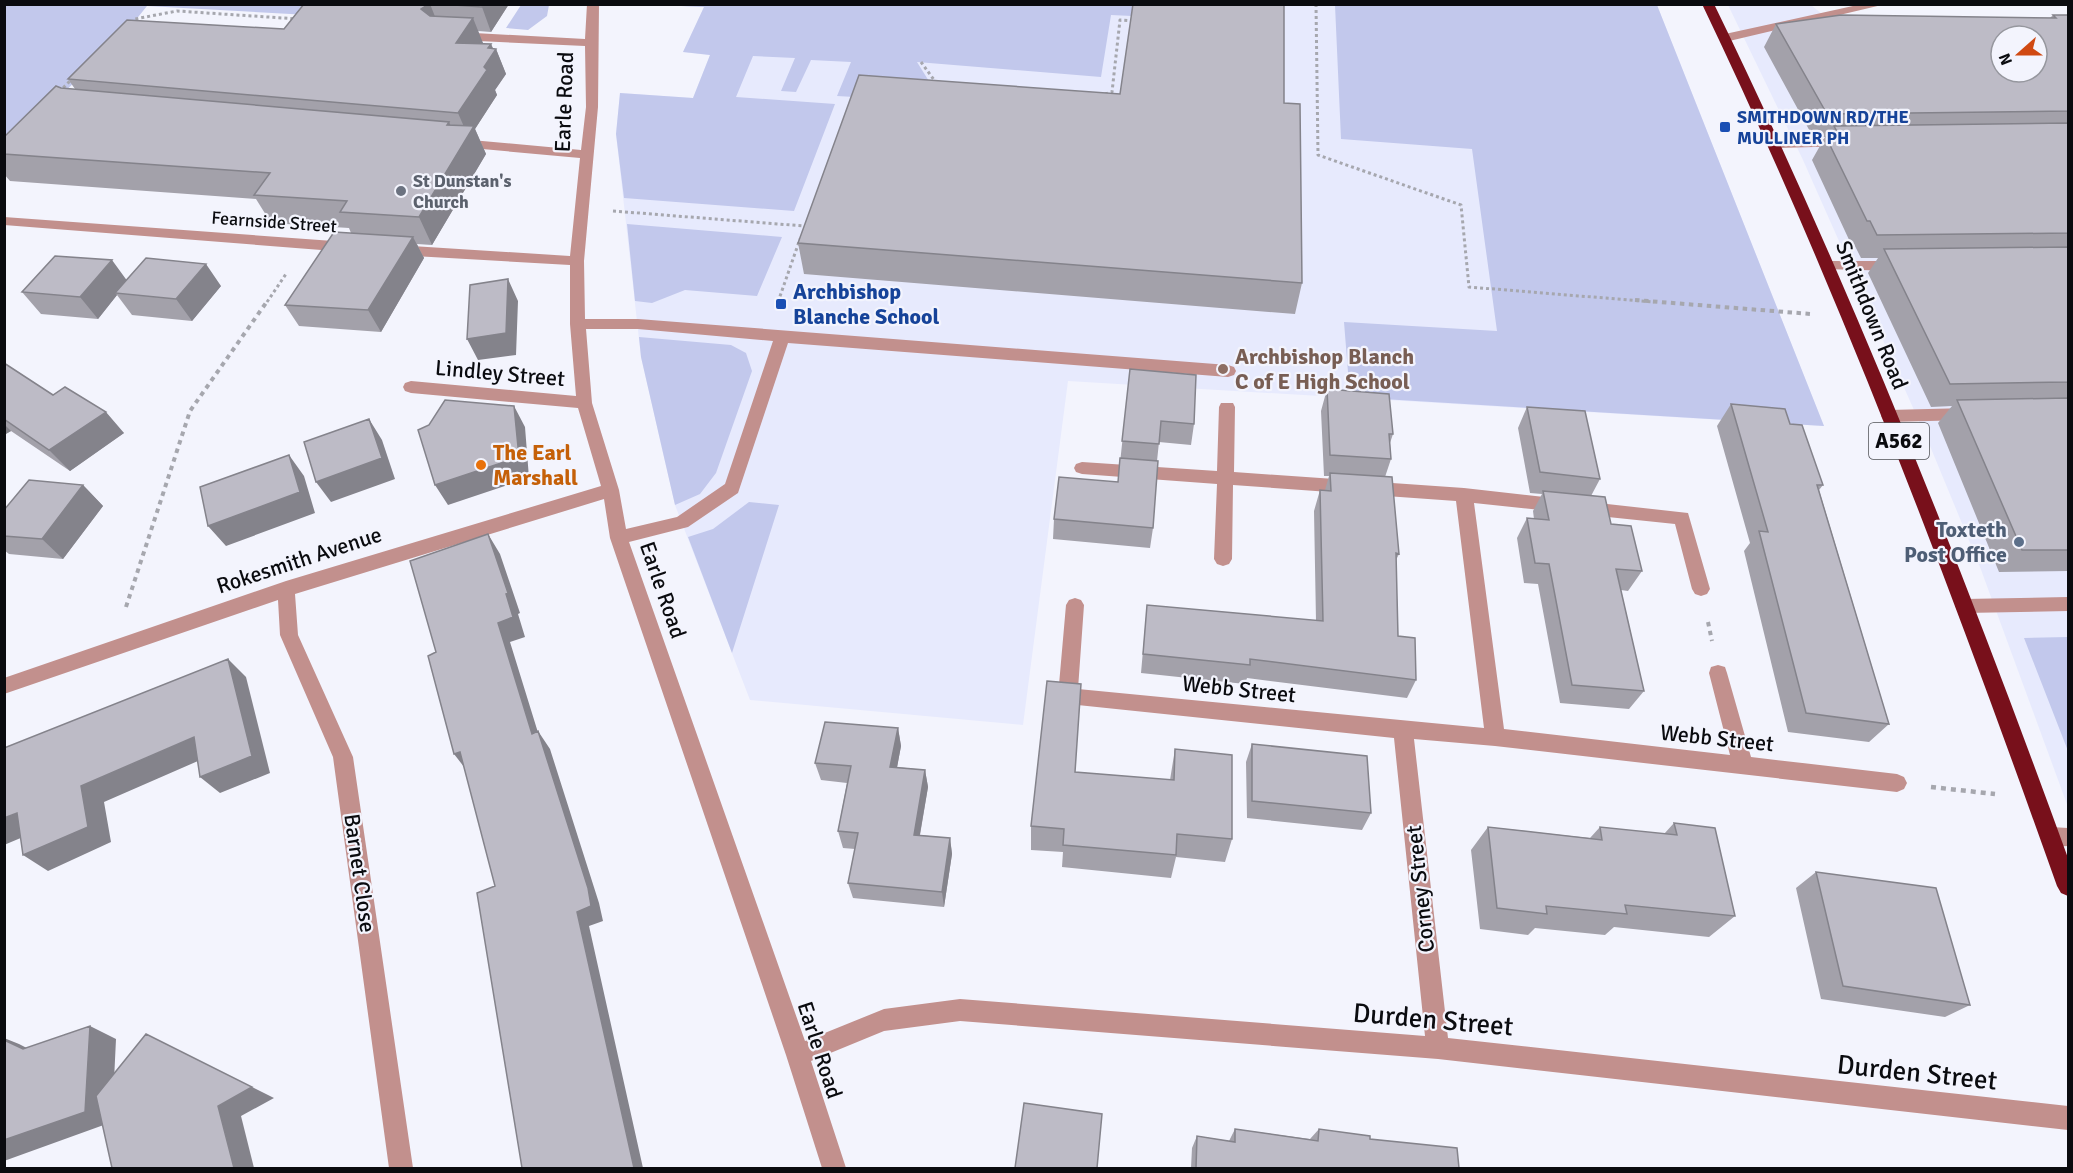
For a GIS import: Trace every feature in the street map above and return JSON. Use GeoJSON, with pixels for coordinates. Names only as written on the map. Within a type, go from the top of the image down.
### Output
{"type":"FeatureCollection","features":[{"type":"Feature","properties":{"kind":"highway","name":"Smithdown Road"},"geometry":{"type":"LineString","coordinates":[[1708,4],[1828,266],[1964,606],[2037,799],[2060,837],[2068,885]]}},
{"type":"Feature","properties":{"kind":"street","name":"Earle Road"},"geometry":{"type":"LineString","coordinates":[[593,4],[592,107],[577,261],[578,324],[584,403],[610,490],[619,538],[798,1055],[834,1168]]}},
{"type":"Feature","properties":{"kind":"street"},"geometry":{"type":"LineString","coordinates":[[1725,38],[1880,4]]}},
{"type":"Feature","properties":{"kind":"street"},"geometry":{"type":"LineString","coordinates":[[440,35],[591,43]]}},
{"type":"Feature","properties":{"kind":"street"},"geometry":{"type":"LineString","coordinates":[[445,142],[586,154]]}},
{"type":"Feature","properties":{"kind":"street"},"geometry":{"type":"LineString","coordinates":[[1774,144],[1855,143]]}},
{"type":"Feature","properties":{"kind":"street","name":"Fearnside Street"},"geometry":{"type":"LineString","coordinates":[[4,221],[307,244],[577,261]]}},
{"type":"Feature","properties":{"kind":"street"},"geometry":{"type":"LineString","coordinates":[[1828,266],[1909,265]]}},
{"type":"Feature","properties":{"kind":"street"},"geometry":{"type":"LineString","coordinates":[[578,324],[638,324],[1227,371]]}},
{"type":"Feature","properties":{"kind":"street"},"geometry":{"type":"LineString","coordinates":[[619,538],[682,522],[732,488],[774,336]]}},
{"type":"Feature","properties":{"kind":"street","name":"Lindley Street"},"geometry":{"type":"LineString","coordinates":[[411,387],[584,403]]}},
{"type":"Feature","properties":{"kind":"street"},"geometry":{"type":"LineString","coordinates":[[1223,560],[1227,407]]}},
{"type":"Feature","properties":{"kind":"street"},"geometry":{"type":"LineString","coordinates":[[1889,416],[1980,414]]}},
{"type":"Feature","properties":{"kind":"street"},"geometry":{"type":"LineString","coordinates":[[1082,468],[1464,495],[1682,518],[1701,589]]}},
{"type":"Feature","properties":{"kind":"street","name":"Rokesmith Avenue"},"geometry":{"type":"LineString","coordinates":[[4,686],[113,646],[286,588],[610,490]]}},
{"type":"Feature","properties":{"kind":"street"},"geometry":{"type":"LineString","coordinates":[[1464,495],[1495,737]]}},
{"type":"Feature","properties":{"kind":"street","name":"Barnet Close"},"geometry":{"type":"LineString","coordinates":[[286,588],[289,635],[343,757],[400,1168]]}},
{"type":"Feature","properties":{"kind":"street"},"geometry":{"type":"LineString","coordinates":[[1964,606],[2068,604]]}},
{"type":"Feature","properties":{"kind":"street","name":"Webb Street"},"geometry":{"type":"LineString","coordinates":[[1075,605],[1068,696],[1403,730],[1495,737],[1897,783]]}},
{"type":"Feature","properties":{"kind":"street"},"geometry":{"type":"LineString","coordinates":[[1718,673],[1743,765]]}},
{"type":"Feature","properties":{"kind":"street","name":"Corney Street"},"geometry":{"type":"LineString","coordinates":[[1403,730],[1438,1048]]}},
{"type":"Feature","properties":{"kind":"street","name":"Durden Street"},"geometry":{"type":"LineString","coordinates":[[798,1055],[884,1020],[960,1010],[1438,1048],[2068,1118]]}},
{"type":"Feature","properties":{"kind":"path"},"geometry":{"type":"LineString","coordinates":[[1316,4],[1318,155],[1461,205],[1469,287],[1848,317]]}},
{"type":"Feature","properties":{"kind":"path"},"geometry":{"type":"LineString","coordinates":[[127,27],[135,19],[177,11],[308,20]]}},
{"type":"Feature","properties":{"kind":"path"},"geometry":{"type":"LineString","coordinates":[[1102,96],[1112,92],[1120,20],[1141,21]]}},
{"type":"Feature","properties":{"kind":"path"},"geometry":{"type":"LineString","coordinates":[[921,62],[941,90]]}},
{"type":"Feature","properties":{"kind":"path"},"geometry":{"type":"LineString","coordinates":[[54,97],[78,74]]}},
{"type":"Feature","properties":{"kind":"path"},"geometry":{"type":"LineString","coordinates":[[583,208],[804,226],[808,216]]}},
{"type":"Feature","properties":{"kind":"path"},"geometry":{"type":"LineString","coordinates":[[774,336],[801,237]]}},
{"type":"Feature","properties":{"kind":"path"},"geometry":{"type":"LineString","coordinates":[[113,646],[190,411],[307,244]]}},
{"type":"Feature","properties":{"kind":"path"},"geometry":{"type":"LineString","coordinates":[[1701,589],[1718,673]]}},
{"type":"Feature","properties":{"kind":"path"},"geometry":{"type":"LineString","coordinates":[[1897,783],[2037,799]]}},
{"type":"Feature","properties":{"kind":"shaded area"},"geometry":{"type":"Polygon","coordinates":[[[5,5],[336,5],[327,16],[147,6],[126,32],[5,150],[5,5]]]}},
{"type":"Feature","properties":{"kind":"shaded area"},"geometry":{"type":"Polygon","coordinates":[[[521,5],[549,5],[547,16],[528,30],[506,28],[521,5]]]}},
{"type":"Feature","properties":{"kind":"shaded area","name":"Archbishop Blanch C of E High School"},"geometry":{"type":"Polygon","coordinates":[[[658,5],[1657,5],[1824,426],[1068,381],[1023,725],[750,700],[675,505],[641,357],[616,134],[620,93],[693,98],[710,55],[683,52],[704,7],[658,5]]]}},
{"type":"Feature","properties":{"kind":"shaded area"},"geometry":{"type":"Polygon","coordinates":[[[658,5],[1134,5],[1132,16],[1111,15],[1101,77],[917,62],[942,102],[837,96],[851,62],[811,60],[796,92],[781,91],[795,58],[753,56],[736,97],[835,104],[794,211],[624,198],[616,134],[620,93],[693,98],[710,55],[683,52],[704,7],[658,5]]]}},
{"type":"Feature","properties":{"kind":"shaded area"},"geometry":{"type":"Polygon","coordinates":[[[1335,5],[1657,5],[1824,426],[1350,397],[1344,322],[1497,331],[1472,149],[1341,139],[1335,5]]]}},
{"type":"Feature","properties":{"kind":"shaded area"},"geometry":{"type":"Polygon","coordinates":[[[1728,5],[1811,5],[1855,41],[2068,449],[2068,807],[1980,567],[1930,446],[1803,160],[1728,5]]]}},
{"type":"Feature","properties":{"kind":"shaded area"},"geometry":{"type":"Polygon","coordinates":[[[627,224],[782,237],[757,296],[685,290],[652,303],[635,301],[627,224]]]}},
{"type":"Feature","properties":{"kind":"shaded area"},"geometry":{"type":"Polygon","coordinates":[[[639,337],[731,345],[746,353],[752,371],[716,473],[700,494],[675,505],[641,357],[639,337]]]}},
{"type":"Feature","properties":{"kind":"shaded area"},"geometry":{"type":"Polygon","coordinates":[[[749,502],[779,505],[732,653],[688,537],[713,529],[749,502]]]}},
{"type":"Feature","properties":{"kind":"shaded area"},"geometry":{"type":"Polygon","coordinates":[[[2068,637],[2068,751],[2024,638],[2068,637]]]}},
{"type":"Feature","properties":{"kind":"building"},"geometry":{"type":"Polygon","coordinates":[[[304,4],[429,4],[421,9],[430,16],[473,18],[456,43],[491,44],[488,48],[496,49],[484,67],[487,70],[458,113],[68,79],[127,20],[284,29],[304,4]]]}},
{"type":"Feature","properties":{"kind":"building"},"geometry":{"type":"Polygon","coordinates":[[[440,4],[483,4],[482,7],[440,4]]]}},
{"type":"Feature","properties":{"kind":"building"},"geometry":{"type":"Polygon","coordinates":[[[1133,4],[1284,4],[1284,103],[1300,104],[1302,283],[798,243],[859,75],[1120,94],[1133,4]]]}},
{"type":"Feature","properties":{"kind":"building"},"geometry":{"type":"Polygon","coordinates":[[[1841,15],[2056,18],[2053,15],[2068,15],[2068,111],[1827,114],[1776,24],[1841,15]]]}},
{"type":"Feature","properties":{"kind":"building"},"geometry":{"type":"Polygon","coordinates":[[[56,86],[474,126],[419,217],[340,212],[347,201],[254,195],[270,173],[4,154],[4,137],[56,86]]]}},
{"type":"Feature","properties":{"kind":"building"},"geometry":{"type":"Polygon","coordinates":[[[2068,123],[2068,233],[1877,235],[1870,221],[1867,221],[1826,137],[1840,137],[1834,126],[2068,123]]]}},
{"type":"Feature","properties":{"kind":"building"},"geometry":{"type":"Polygon","coordinates":[[[334,232],[413,237],[368,310],[285,305],[334,232]]]}},
{"type":"Feature","properties":{"kind":"building"},"geometry":{"type":"Polygon","coordinates":[[[2068,247],[2068,382],[1950,384],[1884,249],[2068,247]]]}},
{"type":"Feature","properties":{"kind":"building"},"geometry":{"type":"Polygon","coordinates":[[[55,256],[112,260],[80,297],[22,292],[55,256]]]}},
{"type":"Feature","properties":{"kind":"building"},"geometry":{"type":"Polygon","coordinates":[[[146,258],[206,264],[176,299],[115,293],[146,258]]]}},
{"type":"Feature","properties":{"kind":"building"},"geometry":{"type":"Polygon","coordinates":[[[508,279],[506,333],[467,339],[470,285],[508,279]]]}},
{"type":"Feature","properties":{"kind":"building"},"geometry":{"type":"Polygon","coordinates":[[[4,363],[53,395],[65,387],[106,412],[49,450],[4,419],[4,363]]]}},
{"type":"Feature","properties":{"kind":"building"},"geometry":{"type":"Polygon","coordinates":[[[1130,369],[1196,375],[1194,424],[1161,421],[1159,444],[1122,441],[1130,369]]]}},
{"type":"Feature","properties":{"kind":"building"},"geometry":{"type":"Polygon","coordinates":[[[1327,389],[1389,394],[1393,434],[1389,434],[1391,459],[1330,455],[1327,389]]]}},
{"type":"Feature","properties":{"kind":"building"},"geometry":{"type":"Polygon","coordinates":[[[2068,398],[2068,550],[2022,550],[1957,400],[2068,398]]]}},
{"type":"Feature","properties":{"kind":"building"},"geometry":{"type":"Polygon","coordinates":[[[445,400],[514,406],[519,457],[435,485],[418,430],[429,425],[445,400]]]}},
{"type":"Feature","properties":{"kind":"building"},"geometry":{"type":"Polygon","coordinates":[[[1731,404],[1785,409],[1790,424],[1802,425],[1823,485],[1817,485],[1889,724],[1806,713],[1759,531],[1768,532],[1731,404]]]}},
{"type":"Feature","properties":{"kind":"building"},"geometry":{"type":"Polygon","coordinates":[[[1527,407],[1585,411],[1600,479],[1540,472],[1527,407]]]}},
{"type":"Feature","properties":{"kind":"building"},"geometry":{"type":"Polygon","coordinates":[[[369,419],[382,458],[316,482],[304,442],[369,419]]]}},
{"type":"Feature","properties":{"kind":"building"},"geometry":{"type":"Polygon","coordinates":[[[289,455],[300,492],[208,526],[200,487],[289,455]]]}},
{"type":"Feature","properties":{"kind":"building"},"geometry":{"type":"Polygon","coordinates":[[[1120,458],[1158,461],[1153,528],[1054,519],[1059,477],[1118,482],[1120,458]]]}},
{"type":"Feature","properties":{"kind":"building"},"geometry":{"type":"Polygon","coordinates":[[[1330,473],[1392,477],[1399,554],[1396,553],[1398,636],[1415,638],[1416,680],[1250,659],[1250,665],[1143,654],[1147,605],[1323,621],[1320,490],[1331,491],[1330,473]]]}},
{"type":"Feature","properties":{"kind":"building"},"geometry":{"type":"Polygon","coordinates":[[[29,480],[83,485],[42,539],[4,536],[4,510],[29,480]]]}},
{"type":"Feature","properties":{"kind":"building"},"geometry":{"type":"Polygon","coordinates":[[[1543,491],[1605,497],[1611,524],[1631,526],[1642,571],[1616,569],[1644,691],[1572,685],[1549,564],[1535,563],[1527,518],[1549,520],[1543,491]]]}},
{"type":"Feature","properties":{"kind":"building"},"geometry":{"type":"Polygon","coordinates":[[[488,534],[508,593],[506,594],[513,617],[498,623],[532,734],[538,731],[588,888],[591,906],[577,912],[634,1168],[522,1168],[477,893],[495,886],[460,752],[454,754],[428,656],[436,652],[410,561],[488,534]]]}},
{"type":"Feature","properties":{"kind":"building"},"geometry":{"type":"Polygon","coordinates":[[[228,659],[252,756],[200,777],[194,737],[81,786],[88,827],[23,855],[17,813],[4,818],[4,748],[228,659]]]}},
{"type":"Feature","properties":{"kind":"building"},"geometry":{"type":"Polygon","coordinates":[[[1047,681],[1081,684],[1075,772],[1174,780],[1175,749],[1232,755],[1232,839],[1177,834],[1176,855],[1063,845],[1064,829],[1031,826],[1047,681]]]}},
{"type":"Feature","properties":{"kind":"building"},"geometry":{"type":"Polygon","coordinates":[[[825,722],[898,728],[890,767],[925,770],[914,835],[950,838],[942,892],[848,883],[858,833],[838,831],[851,766],[815,763],[825,722]]]}},
{"type":"Feature","properties":{"kind":"building"},"geometry":{"type":"Polygon","coordinates":[[[1252,744],[1367,756],[1371,813],[1252,801],[1252,744]]]}},
{"type":"Feature","properties":{"kind":"building"},"geometry":{"type":"Polygon","coordinates":[[[1674,823],[1715,828],[1735,916],[1625,905],[1627,914],[1546,906],[1547,914],[1497,908],[1488,827],[1602,840],[1600,827],[1677,835],[1674,823]]]}},
{"type":"Feature","properties":{"kind":"building"},"geometry":{"type":"Polygon","coordinates":[[[1816,872],[1936,888],[1970,1005],[1843,986],[1816,872]]]}},
{"type":"Feature","properties":{"kind":"building"},"geometry":{"type":"Polygon","coordinates":[[[90,1026],[85,1112],[4,1140],[4,1040],[23,1049],[90,1026]]]}},
{"type":"Feature","properties":{"kind":"building"},"geometry":{"type":"Polygon","coordinates":[[[146,1034],[252,1087],[218,1106],[234,1168],[112,1168],[96,1096],[146,1034]]]}},
{"type":"Feature","properties":{"kind":"building"},"geometry":{"type":"Polygon","coordinates":[[[1024,1103],[1102,1114],[1097,1168],[1015,1168],[1024,1103]]]}},
{"type":"Feature","properties":{"kind":"building"},"geometry":{"type":"Polygon","coordinates":[[[1235,1129],[1318,1141],[1319,1129],[1370,1136],[1370,1139],[1457,1148],[1459,1168],[1196,1168],[1197,1136],[1235,1142],[1235,1129]]]}},
{"type":"Feature","properties":{"kind":"place","name":"SMITHDOWN RD/THE MULLINER PH"},"geometry":{"type":"Point","coordinates":[1725,127]}},
{"type":"Feature","properties":{"kind":"place","name":"St Dunstan's Church"},"geometry":{"type":"Point","coordinates":[401,191]}},
{"type":"Feature","properties":{"kind":"place","name":"Archbishop Blanche School"},"geometry":{"type":"Point","coordinates":[781,304]}},
{"type":"Feature","properties":{"kind":"place","name":"Archbishop Blanch C of E High School"},"geometry":{"type":"Point","coordinates":[1223,369]}},
{"type":"Feature","properties":{"kind":"place","name":"The Earl Marshall"},"geometry":{"type":"Point","coordinates":[481,465]}},
{"type":"Feature","properties":{"kind":"place","name":"Toxteth Post Office"},"geometry":{"type":"Point","coordinates":[2019,542]}}]}
